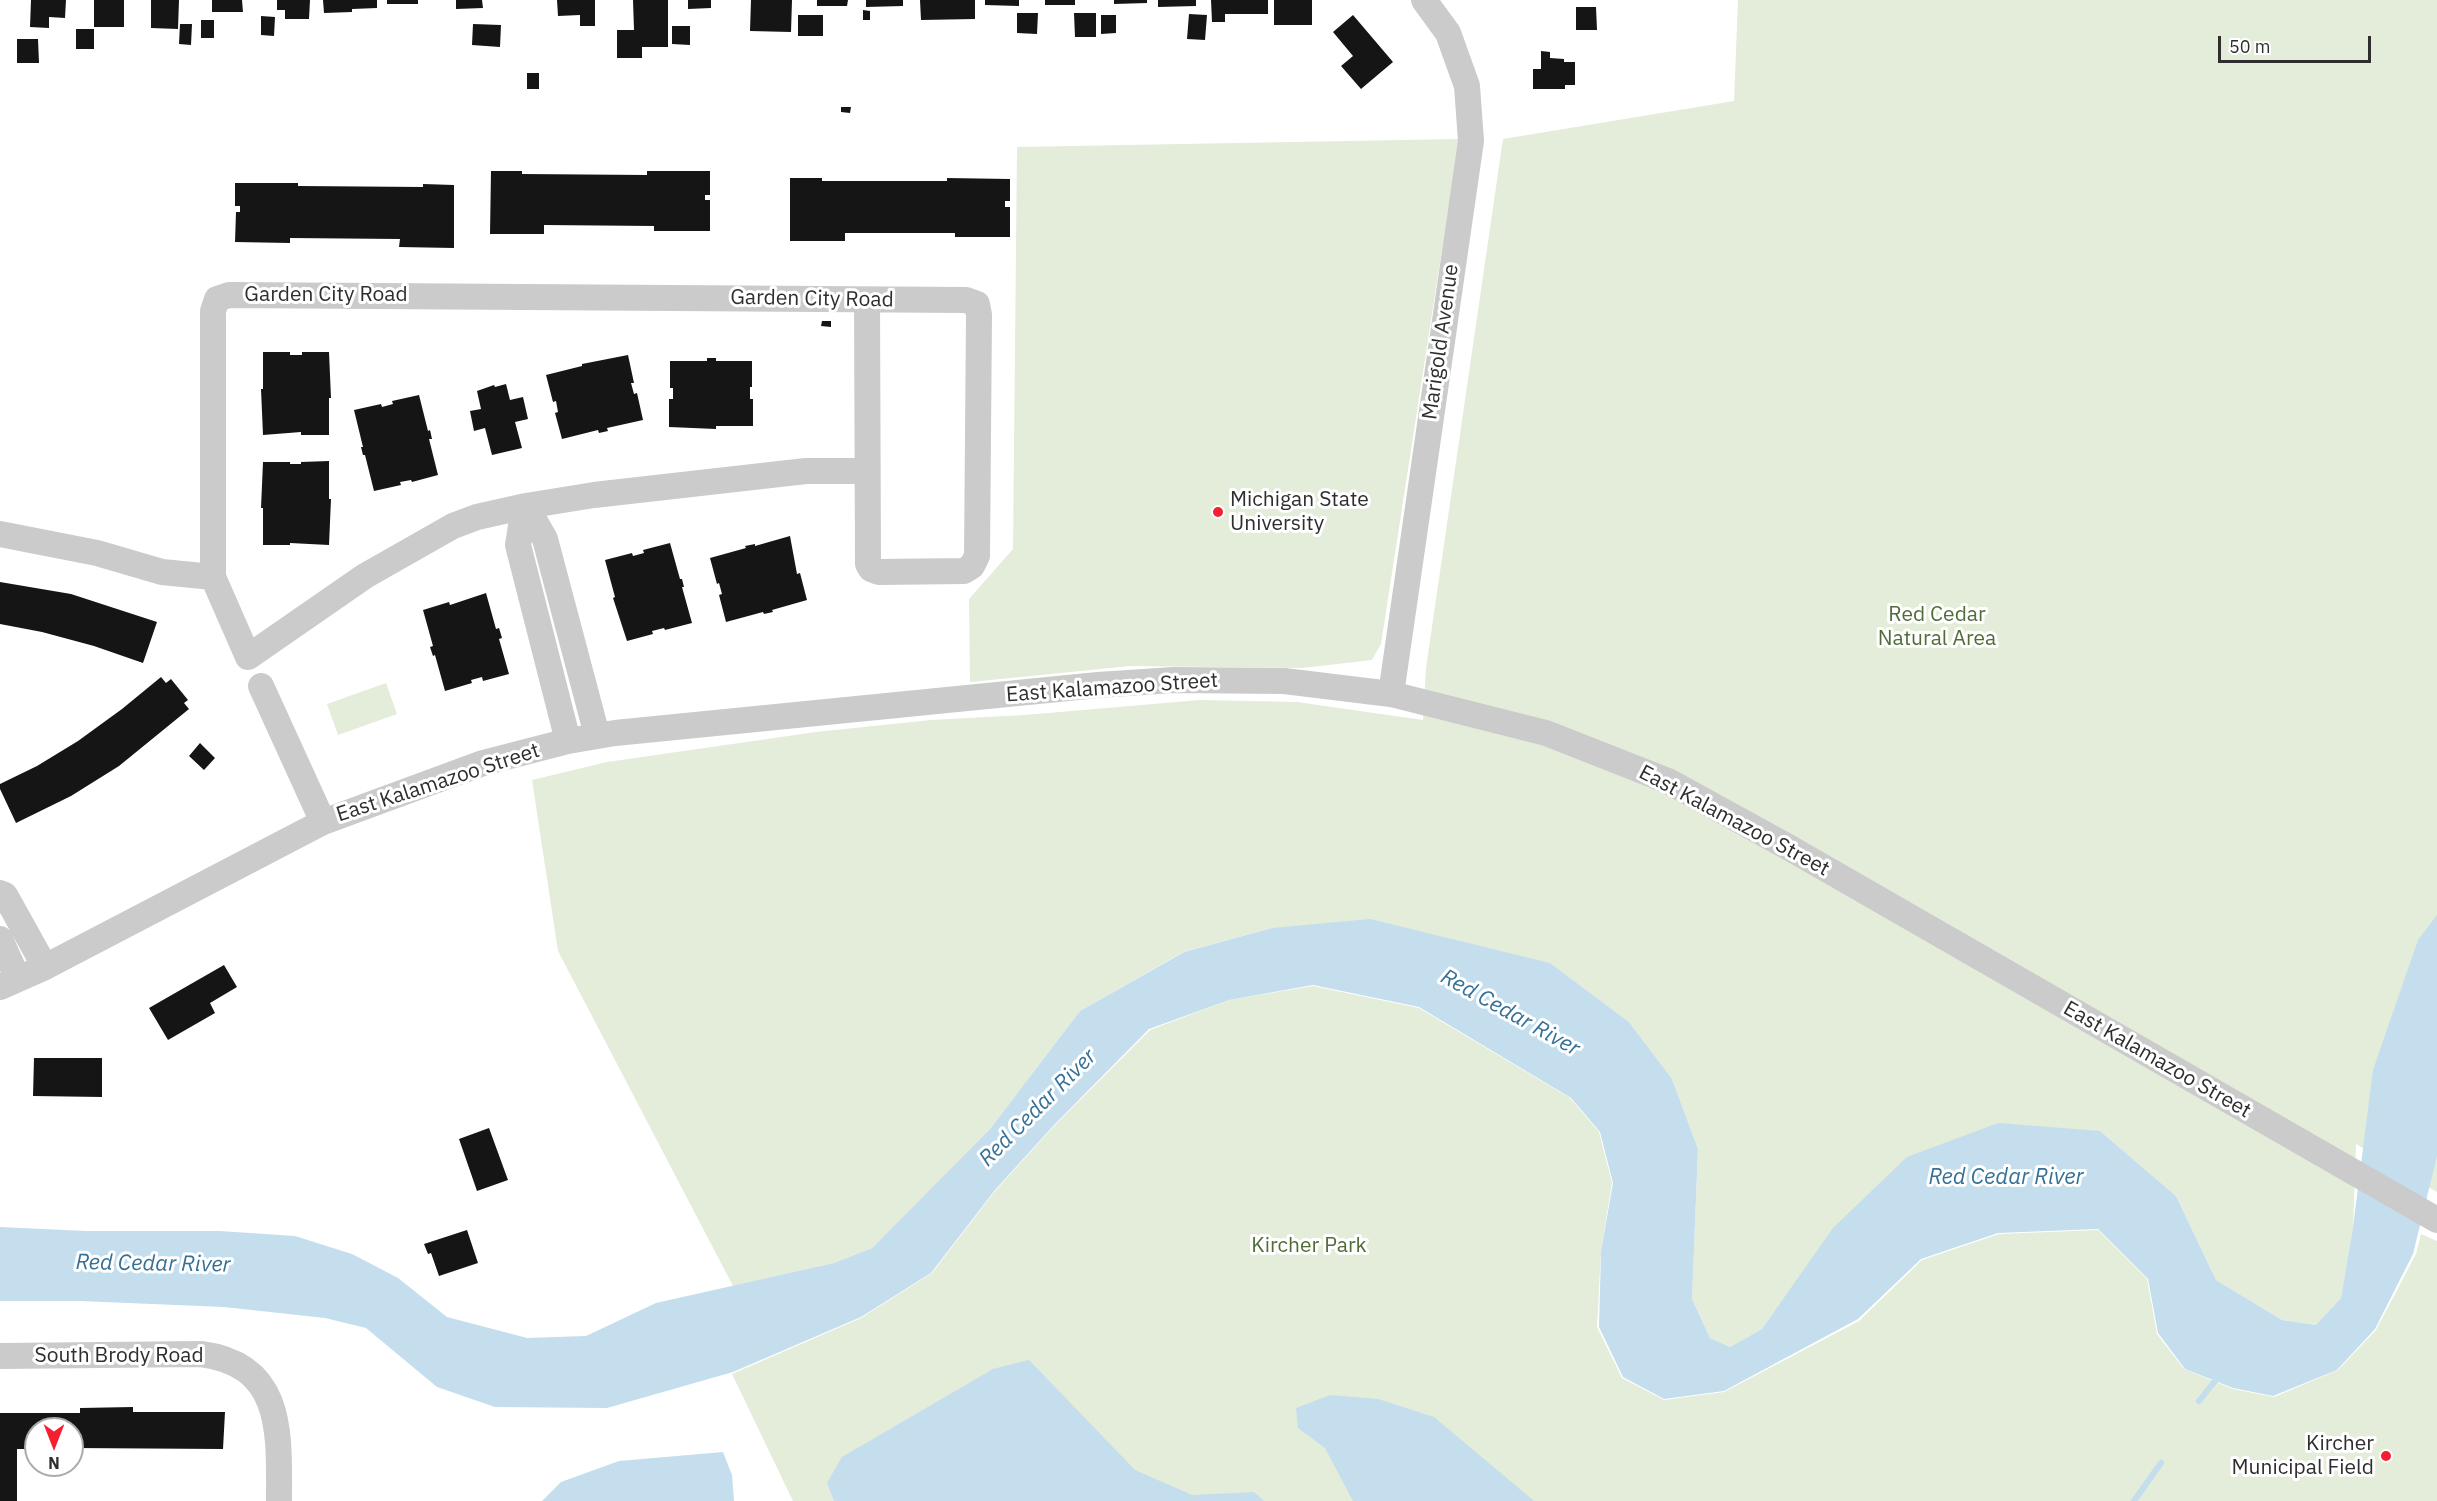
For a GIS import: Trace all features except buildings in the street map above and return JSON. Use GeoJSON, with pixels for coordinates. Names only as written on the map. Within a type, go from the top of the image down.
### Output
{"type":"FeatureCollection","features":[{"type":"Feature","properties":{"kind":"street","name":"Marigold Avenue"},"geometry":{"type":"LineString","coordinates":[[1391,694],[1471,141],[1467,86],[1448,33],[1424,0]]}},
{"type":"Feature","properties":{"kind":"street","name":"Garden City Road"},"geometry":{"type":"LineString","coordinates":[[229,295],[867,300],[966,300],[977,304],[979,315],[977,556],[972,566],[964,571],[879,572],[871,569],[868,564],[867,471],[806,471],[594,495],[525,506],[453,526],[365,576],[248,657],[213,577],[213,320],[217,299],[229,295]]}},
{"type":"Feature","properties":{"kind":"street"},"geometry":{"type":"LineString","coordinates":[[867,300],[867,471]]}},
{"type":"Feature","properties":{"kind":"street"},"geometry":{"type":"LineString","coordinates":[[525,506],[545,539],[597,735]]}},
{"type":"Feature","properties":{"kind":"street"},"geometry":{"type":"LineString","coordinates":[[525,506],[518,545],[568,741]]}},
{"type":"Feature","properties":{"kind":"street"},"geometry":{"type":"LineString","coordinates":[[0,534],[97,553],[162,572],[213,577]]}},
{"type":"Feature","properties":{"kind":"street","name":"East Kalamazoo Street"},"geometry":{"type":"LineString","coordinates":[[9,983],[45,967],[323,822],[483,763],[568,741],[597,735],[1098,685],[1174,680],[1284,681],[1391,694],[1546,733],[1668,781],[1788,847],[2437,1220]]}},
{"type":"Feature","properties":{"kind":"street"},"geometry":{"type":"LineString","coordinates":[[261,686],[323,822]]}},
{"type":"Feature","properties":{"kind":"street"},"geometry":{"type":"LineString","coordinates":[[0,893],[5,895],[45,967]]}},
{"type":"Feature","properties":{"kind":"street"},"geometry":{"type":"LineString","coordinates":[[0,939],[9,983]]}},
{"type":"Feature","properties":{"kind":"street","name":"South Brody Road"},"geometry":{"type":"LineString","coordinates":[[0,1356],[201,1354],[219,1357],[235,1364],[250,1374],[271,1404],[277,1424],[279,1501]]}},
{"type":"Feature","properties":{"kind":"green space","name":"Red Cedar Natural Area"},"geometry":{"type":"Polygon","coordinates":[[[1738,0],[2437,0],[2437,1192],[2356,1144],[2353,1227],[2341,1298],[2317,1325],[2282,1320],[2216,1280],[2176,1196],[2100,1131],[1792,1287],[1762,1329],[1730,1347],[1710,1338],[1692,1299],[1698,1149],[1672,1079],[1629,1022],[1550,963],[1272,928],[1183,952],[1080,1011],[990,1129],[872,1248],[834,1263],[733,1286],[558,951],[532,780],[607,762],[816,732],[931,720],[1025,715],[1200,700],[1297,702],[1423,720],[1426,668],[1503,139],[1734,101],[1738,0]]]}},
{"type":"Feature","properties":{"kind":"green space"},"geometry":{"type":"Polygon","coordinates":[[[1459,139],[1381,644],[1372,660],[1302,668],[1130,666],[970,682],[969,599],[1013,549],[1017,147],[1459,139]]]}},
{"type":"Feature","properties":{"kind":"green space"},"geometry":{"type":"Polygon","coordinates":[[[386,683],[397,714],[338,735],[327,704],[386,683]]]}},
{"type":"Feature","properties":{"kind":"green space","name":"Kircher Park"},"geometry":{"type":"Polygon","coordinates":[[[1313,986],[1419,1008],[1570,1098],[1599,1132],[1612,1183],[1601,1251],[1597,1327],[1622,1378],[1664,1400],[1724,1392],[1859,1321],[1922,1260],[1999,1234],[2098,1230],[2147,1279],[2157,1334],[2184,1369],[2233,1389],[2274,1397],[2338,1370],[2376,1330],[2416,1254],[2421,1234],[2437,1241],[2437,1501],[793,1501],[732,1374],[861,1318],[932,1273],[995,1191],[1056,1124],[1150,1030],[1229,1000],[1313,986]]]}},
{"type":"Feature","properties":{"kind":"water","name":"Red Cedar River"},"geometry":{"type":"Polygon","coordinates":[[[2437,915],[2437,1156],[2413,1254],[2375,1329],[2337,1370],[2273,1396],[2233,1388],[2185,1369],[2158,1333],[2148,1279],[2098,1229],[1998,1233],[1921,1259],[1858,1319],[1724,1391],[1664,1399],[1623,1377],[1599,1327],[1601,1251],[1613,1183],[1600,1132],[1571,1098],[1419,1007],[1313,985],[1229,1000],[1149,1029],[1055,1124],[995,1190],[931,1273],[861,1317],[733,1372],[607,1408],[495,1407],[437,1387],[366,1328],[325,1318],[224,1307],[80,1301],[0,1301],[0,1227],[86,1231],[220,1231],[295,1236],[352,1254],[398,1278],[447,1317],[527,1338],[586,1336],[656,1303],[834,1263],[872,1248],[990,1129],[1080,1011],[1184,952],[1272,928],[1370,919],[1550,963],[1629,1022],[1672,1079],[1698,1149],[1692,1299],[1710,1338],[1730,1347],[1762,1329],[1833,1228],[1907,1157],[1998,1123],[2100,1131],[2176,1196],[2216,1280],[2282,1320],[2316,1325],[2341,1298],[2353,1227],[2373,1070],[2418,940],[2437,915]]]}},
{"type":"Feature","properties":{"kind":"water"},"geometry":{"type":"Polygon","coordinates":[[[1029,1360],[1135,1470],[1192,1495],[1254,1492],[1264,1501],[834,1501],[827,1483],[842,1457],[993,1369],[1029,1360]]]}},
{"type":"Feature","properties":{"kind":"water"},"geometry":{"type":"Polygon","coordinates":[[[1330,1395],[1378,1399],[1434,1417],[1534,1501],[1353,1501],[1325,1448],[1298,1428],[1296,1408],[1330,1395]]]}},
{"type":"Feature","properties":{"kind":"water"},"geometry":{"type":"Polygon","coordinates":[[[723,1452],[732,1475],[734,1501],[542,1501],[561,1482],[619,1461],[723,1452]]]}},
{"type":"Feature","properties":{"kind":"waterway"},"geometry":{"type":"LineString","coordinates":[[2199,1401],[2219,1376]]}},
{"type":"Feature","properties":{"kind":"waterway"},"geometry":{"type":"LineString","coordinates":[[2134,1501],[2161,1463]]}},
{"type":"Feature","properties":{"kind":"place","name":"Michigan State University"},"geometry":{"type":"Point","coordinates":[1218,512]}},
{"type":"Feature","properties":{"kind":"place","name":"Kircher Municipal Field"},"geometry":{"type":"Point","coordinates":[2386,1456]}}]}
